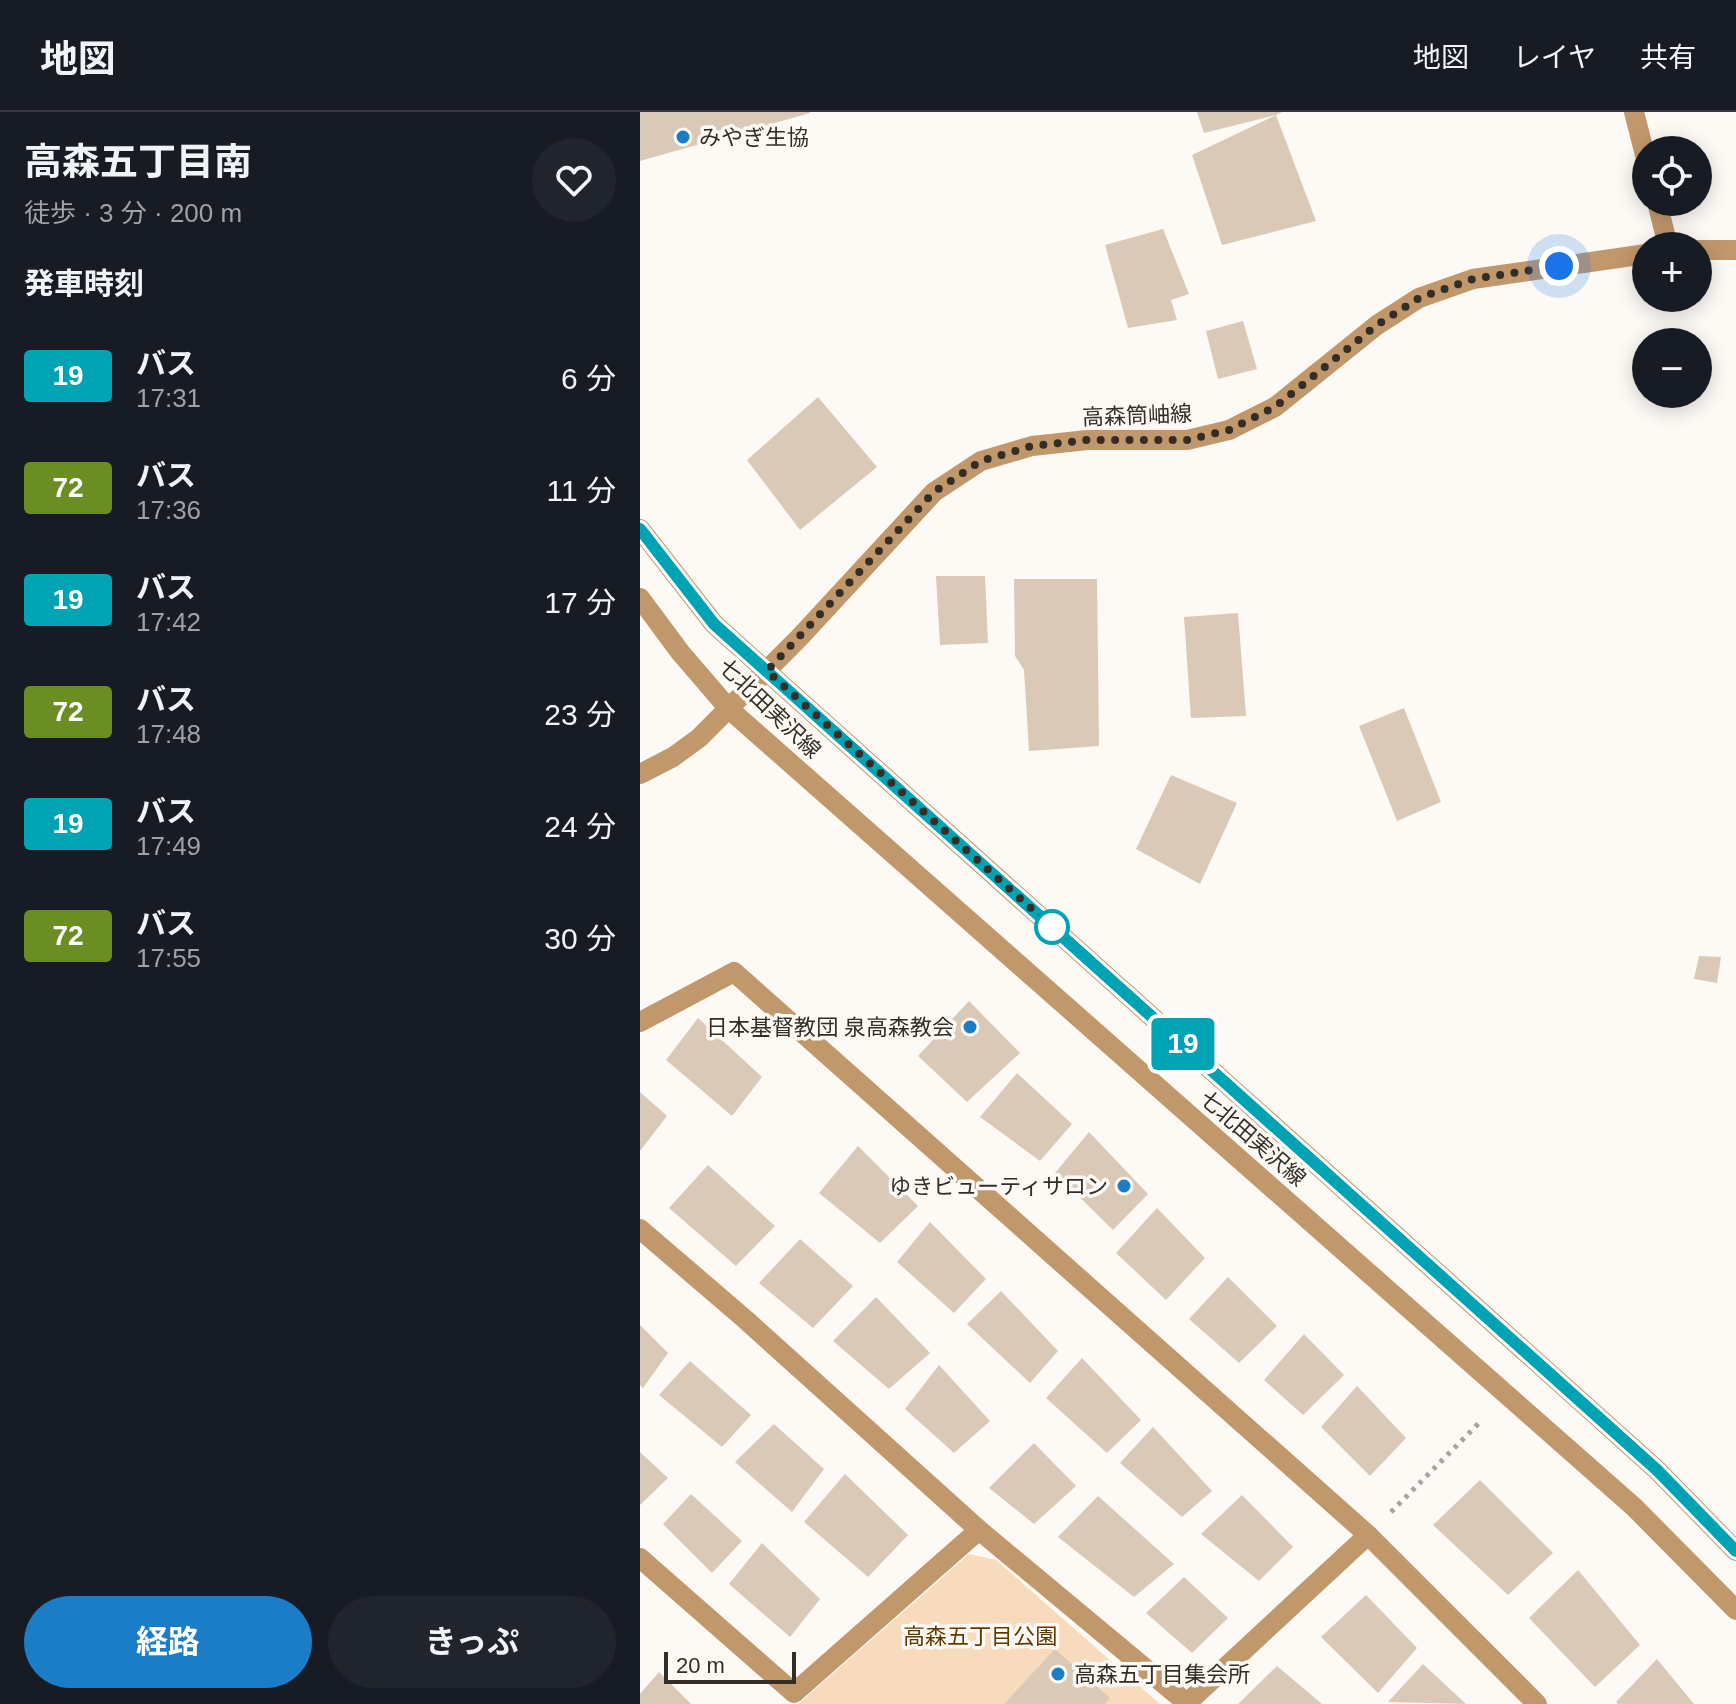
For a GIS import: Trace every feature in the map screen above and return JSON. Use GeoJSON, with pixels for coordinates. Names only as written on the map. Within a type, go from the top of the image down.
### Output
{"type":"FeatureCollection","features":[{"type":"Feature","properties":{"kind":"street"},"geometry":{"type":"LineString","coordinates":[[1634,112],[1640,136]]}},
{"type":"Feature","properties":{"kind":"street"},"geometry":{"type":"LineString","coordinates":[[1712,250],[1736,250]]}},
{"type":"Feature","properties":{"kind":"street","name":"高森筒岫線"},"geometry":{"type":"LineString","coordinates":[[640,774],[673,757],[699,738],[767,671],[934,492],[981,461],[1032,446],[1087,440],[1187,440],[1229,430],[1275,407],[1377,325],[1419,298],[1473,279],[1632,256]]}},
{"type":"Feature","properties":{"kind":"street"},"geometry":{"type":"LineString","coordinates":[[640,529],[714,624],[1646,1460],[1736,1551]]}},
{"type":"Feature","properties":{"kind":"street","name":"七北田実沢線"},"geometry":{"type":"LineString","coordinates":[[640,598],[680,652],[729,709],[1623,1497],[1736,1610]]}},
{"type":"Feature","properties":{"kind":"street"},"geometry":{"type":"LineString","coordinates":[[640,1022],[734,972],[1368,1535],[1537,1704]]}},
{"type":"Feature","properties":{"kind":"street"},"geometry":{"type":"LineString","coordinates":[[640,1229],[979,1530],[1187,1704],[1368,1535]]}},
{"type":"Feature","properties":{"kind":"street"},"geometry":{"type":"LineString","coordinates":[[640,1558],[794,1693],[979,1530]]}},
{"type":"Feature","properties":{"kind":"path"},"geometry":{"type":"LineString","coordinates":[[1368,1535],[1480,1422]]}},
{"type":"Feature","properties":{"kind":"green space","name":"高森五丁目公園"},"geometry":{"type":"Polygon","coordinates":[[[969,1554],[996,1560],[1160,1704],[798,1704],[969,1554]]]}},
{"type":"Feature","properties":{"kind":"building","name":"みやぎ生協"},"geometry":{"type":"Polygon","coordinates":[[[640,112],[810,112],[810,113],[640,161],[640,112]]]}},
{"type":"Feature","properties":{"kind":"building"},"geometry":{"type":"Polygon","coordinates":[[[1197,112],[1282,112],[1204,133],[1197,112]]]}},
{"type":"Feature","properties":{"kind":"building"},"geometry":{"type":"Polygon","coordinates":[[[1276,115],[1316,221],[1222,245],[1192,155],[1276,115]]]}},
{"type":"Feature","properties":{"kind":"building"},"geometry":{"type":"Polygon","coordinates":[[[1163,229],[1189,294],[1171,300],[1177,320],[1128,328],[1105,245],[1163,229]]]}},
{"type":"Feature","properties":{"kind":"building"},"geometry":{"type":"Polygon","coordinates":[[[1243,321],[1257,369],[1218,379],[1206,331],[1243,321]]]}},
{"type":"Feature","properties":{"kind":"building"},"geometry":{"type":"Polygon","coordinates":[[[818,397],[877,467],[800,530],[747,460],[818,397]]]}},
{"type":"Feature","properties":{"kind":"building"},"geometry":{"type":"Polygon","coordinates":[[[936,576],[985,576],[988,643],[940,645],[936,576]]]}},
{"type":"Feature","properties":{"kind":"building"},"geometry":{"type":"Polygon","coordinates":[[[1014,579],[1097,579],[1099,746],[1029,751],[1024,670],[1015,656],[1014,579]]]}},
{"type":"Feature","properties":{"kind":"building"},"geometry":{"type":"Polygon","coordinates":[[[1238,613],[1246,716],[1191,718],[1184,617],[1238,613]]]}},
{"type":"Feature","properties":{"kind":"building"},"geometry":{"type":"Polygon","coordinates":[[[1404,708],[1441,802],[1397,821],[1359,726],[1404,708]]]}},
{"type":"Feature","properties":{"kind":"building"},"geometry":{"type":"Polygon","coordinates":[[[1171,775],[1237,803],[1200,884],[1136,849],[1171,775]]]}},
{"type":"Feature","properties":{"kind":"building"},"geometry":{"type":"Polygon","coordinates":[[[1699,956],[1721,957],[1717,983],[1694,979],[1699,956]]]}},
{"type":"Feature","properties":{"kind":"building","name":"日本基督教団 泉高森教会"},"geometry":{"type":"Polygon","coordinates":[[[969,1001],[1020,1053],[967,1102],[918,1056],[969,1001]]]}},
{"type":"Feature","properties":{"kind":"building"},"geometry":{"type":"Polygon","coordinates":[[[698,1018],[762,1077],[732,1116],[666,1060],[698,1018]]]}},
{"type":"Feature","properties":{"kind":"building"},"geometry":{"type":"Polygon","coordinates":[[[1017,1073],[1072,1124],[1040,1161],[980,1117],[1017,1073]]]}},
{"type":"Feature","properties":{"kind":"building"},"geometry":{"type":"Polygon","coordinates":[[[640,1092],[667,1116],[640,1151],[640,1092]]]}},
{"type":"Feature","properties":{"kind":"building"},"geometry":{"type":"Polygon","coordinates":[[[1089,1132],[1148,1194],[1113,1230],[1055,1173],[1089,1132]]]}},
{"type":"Feature","properties":{"kind":"building"},"geometry":{"type":"Polygon","coordinates":[[[858,1146],[918,1206],[880,1243],[819,1193],[858,1146]]]}},
{"type":"Feature","properties":{"kind":"building"},"geometry":{"type":"Polygon","coordinates":[[[708,1165],[775,1226],[736,1266],[669,1208],[708,1165]]]}},
{"type":"Feature","properties":{"kind":"building"},"geometry":{"type":"Polygon","coordinates":[[[1157,1208],[1205,1258],[1166,1300],[1116,1253],[1157,1208]]]}},
{"type":"Feature","properties":{"kind":"building"},"geometry":{"type":"Polygon","coordinates":[[[930,1222],[986,1279],[954,1313],[897,1262],[930,1222]]]}},
{"type":"Feature","properties":{"kind":"building"},"geometry":{"type":"Polygon","coordinates":[[[800,1239],[853,1286],[813,1328],[759,1283],[800,1239]]]}},
{"type":"Feature","properties":{"kind":"building"},"geometry":{"type":"Polygon","coordinates":[[[1228,1277],[1277,1326],[1239,1363],[1189,1319],[1228,1277]]]}},
{"type":"Feature","properties":{"kind":"building"},"geometry":{"type":"Polygon","coordinates":[[[1001,1291],[1058,1351],[1030,1383],[967,1324],[1001,1291]]]}},
{"type":"Feature","properties":{"kind":"building"},"geometry":{"type":"Polygon","coordinates":[[[876,1297],[930,1353],[889,1389],[833,1341],[876,1297]]]}},
{"type":"Feature","properties":{"kind":"building"},"geometry":{"type":"Polygon","coordinates":[[[640,1325],[668,1353],[643,1388],[640,1385],[640,1325]]]}},
{"type":"Feature","properties":{"kind":"building"},"geometry":{"type":"Polygon","coordinates":[[[1304,1334],[1344,1375],[1303,1415],[1264,1380],[1304,1334]]]}},
{"type":"Feature","properties":{"kind":"building"},"geometry":{"type":"Polygon","coordinates":[[[1082,1358],[1141,1420],[1107,1453],[1046,1398],[1082,1358]]]}},
{"type":"Feature","properties":{"kind":"building"},"geometry":{"type":"Polygon","coordinates":[[[690,1361],[751,1415],[722,1447],[659,1395],[690,1361]]]}},
{"type":"Feature","properties":{"kind":"building"},"geometry":{"type":"Polygon","coordinates":[[[939,1365],[990,1421],[954,1453],[905,1409],[939,1365]]]}},
{"type":"Feature","properties":{"kind":"building"},"geometry":{"type":"Polygon","coordinates":[[[1357,1386],[1406,1438],[1370,1476],[1321,1427],[1357,1386]]]}},
{"type":"Feature","properties":{"kind":"building"},"geometry":{"type":"Polygon","coordinates":[[[774,1424],[824,1469],[792,1512],[735,1462],[774,1424]]]}},
{"type":"Feature","properties":{"kind":"building"},"geometry":{"type":"Polygon","coordinates":[[[1153,1427],[1212,1491],[1182,1517],[1120,1463],[1153,1427]]]}},
{"type":"Feature","properties":{"kind":"building"},"geometry":{"type":"Polygon","coordinates":[[[1034,1443],[1076,1486],[1034,1524],[989,1488],[1034,1443]]]}},
{"type":"Feature","properties":{"kind":"building"},"geometry":{"type":"Polygon","coordinates":[[[640,1452],[668,1478],[640,1505],[640,1452]]]}},
{"type":"Feature","properties":{"kind":"building"},"geometry":{"type":"Polygon","coordinates":[[[845,1474],[908,1535],[868,1577],[804,1522],[845,1474]]]}},
{"type":"Feature","properties":{"kind":"building"},"geometry":{"type":"Polygon","coordinates":[[[1480,1480],[1553,1553],[1508,1595],[1433,1525],[1480,1480]]]}},
{"type":"Feature","properties":{"kind":"building"},"geometry":{"type":"Polygon","coordinates":[[[691,1494],[742,1541],[712,1573],[663,1524],[691,1494]]]}},
{"type":"Feature","properties":{"kind":"building"},"geometry":{"type":"Polygon","coordinates":[[[1242,1495],[1293,1547],[1259,1581],[1201,1534],[1242,1495]]]}},
{"type":"Feature","properties":{"kind":"building"},"geometry":{"type":"Polygon","coordinates":[[[1098,1496],[1174,1564],[1134,1597],[1058,1537],[1098,1496]]]}},
{"type":"Feature","properties":{"kind":"building"},"geometry":{"type":"Polygon","coordinates":[[[762,1543],[820,1599],[790,1637],[729,1584],[762,1543]]]}},
{"type":"Feature","properties":{"kind":"building"},"geometry":{"type":"Polygon","coordinates":[[[1578,1570],[1640,1645],[1595,1687],[1529,1618],[1578,1570]]]}},
{"type":"Feature","properties":{"kind":"building"},"geometry":{"type":"Polygon","coordinates":[[[1184,1577],[1228,1618],[1192,1653],[1146,1613],[1184,1577]]]}},
{"type":"Feature","properties":{"kind":"building"},"geometry":{"type":"Polygon","coordinates":[[[1366,1595],[1417,1648],[1378,1693],[1321,1637],[1366,1595]]]}},
{"type":"Feature","properties":{"kind":"building","name":"高森五丁目集会所"},"geometry":{"type":"Polygon","coordinates":[[[1055,1649],[1110,1698],[1105,1704],[1004,1704],[1055,1649]]]}},
{"type":"Feature","properties":{"kind":"building"},"geometry":{"type":"Polygon","coordinates":[[[1657,1659],[1694,1704],[1618,1704],[1616,1702],[1657,1659]]]}},
{"type":"Feature","properties":{"kind":"building"},"geometry":{"type":"Polygon","coordinates":[[[1423,1664],[1466,1704],[1388,1702],[1423,1664]]]}},
{"type":"Feature","properties":{"kind":"building"},"geometry":{"type":"Polygon","coordinates":[[[1277,1666],[1322,1704],[1238,1704],[1277,1666]]]}},
{"type":"Feature","properties":{"kind":"building"},"geometry":{"type":"Polygon","coordinates":[[[659,1672],[691,1704],[640,1704],[640,1694],[659,1672]]]}},
{"type":"Feature","properties":{"kind":"bus line","name":"19"},"geometry":{"type":"LineString","coordinates":[[640,529],[714,624],[1657,1470],[1736,1551]]}},
{"type":"Feature","properties":{"kind":"place","name":"みやぎ生協"},"geometry":{"type":"Point","coordinates":[683,137]}},
{"type":"Feature","properties":{"kind":"place","name":"日本基督教団 泉高森教会"},"geometry":{"type":"Point","coordinates":[970,1027]}},
{"type":"Feature","properties":{"kind":"place","name":"ゆきビューティサロン"},"geometry":{"type":"Point","coordinates":[1124,1186]}},
{"type":"Feature","properties":{"kind":"place","name":"高森五丁目集会所"},"geometry":{"type":"Point","coordinates":[1058,1674]}},
{"type":"Feature","properties":{"kind":"route"},"geometry":{"type":"LineString","coordinates":[[1052,927],[767,671],[934,492],[981,461],[1032,446],[1087,440],[1187,440],[1229,430],[1275,407],[1377,325],[1419,298],[1473,279],[1559,266]]}}]}
